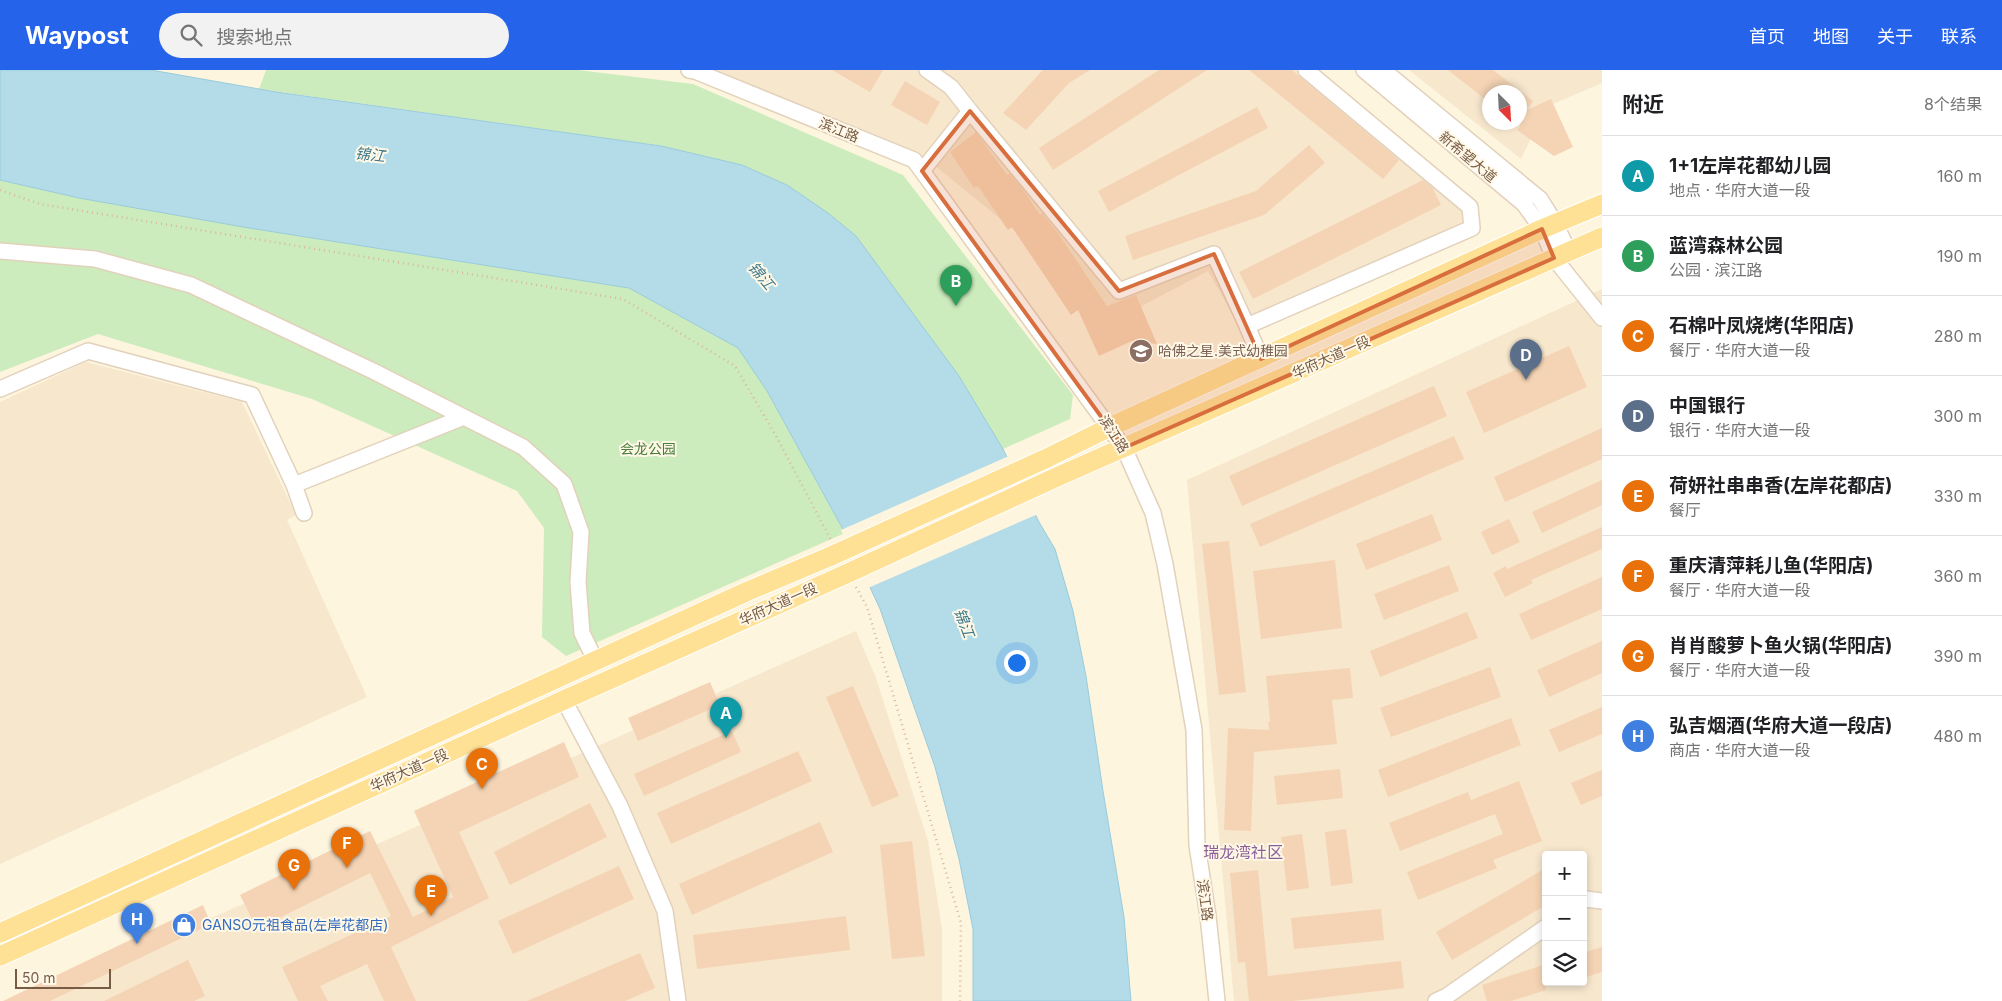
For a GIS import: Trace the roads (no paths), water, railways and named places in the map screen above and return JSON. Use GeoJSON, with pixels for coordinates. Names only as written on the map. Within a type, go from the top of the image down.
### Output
{"type":"FeatureCollection","features":[{"type":"Feature","properties":{"kind":"main road"},"geometry":{"type":"LineString","coordinates":[[0,933],[596,662],[833,551],[1045,459],[1110,427],[1549,226],[1602,204]]}},
{"type":"Feature","properties":{"kind":"main road","name":"华府大道一段"},"geometry":{"type":"LineString","coordinates":[[0,956],[564,700],[849,578],[1059,476],[1602,237]]}},
{"type":"Feature","properties":{"kind":"street","name":"滨江路"},"geometry":{"type":"LineString","coordinates":[[689,70],[914,160],[1124,448],[1153,513],[1165,564],[1194,730],[1197,845],[1208,916],[1217,1001]]}},
{"type":"Feature","properties":{"kind":"street"},"geometry":{"type":"LineString","coordinates":[[927,70],[951,87],[1119,291],[1214,254],[1261,359]]}},
{"type":"Feature","properties":{"kind":"street"},"geometry":{"type":"LineString","coordinates":[[1247,326],[1472,228],[1470,207],[1306,70]]}},
{"type":"Feature","properties":{"kind":"street","name":"新希望大道"},"geometry":{"type":"LineString","coordinates":[[1364,70],[1549,226],[1561,255],[1602,318]]}},
{"type":"Feature","properties":{"kind":"street"},"geometry":{"type":"LineString","coordinates":[[1384,70],[1540,199],[1549,226]]}},
{"type":"Feature","properties":{"kind":"street"},"geometry":{"type":"LineString","coordinates":[[922,171],[970,111]]}},
{"type":"Feature","properties":{"kind":"street"},"geometry":{"type":"LineString","coordinates":[[0,251],[95,258],[191,285],[374,371],[523,447],[564,484],[581,532],[578,582],[582,633],[596,662]]}},
{"type":"Feature","properties":{"kind":"street"},"geometry":{"type":"LineString","coordinates":[[0,389],[88,351],[252,394],[294,485],[304,513]]}},
{"type":"Feature","properties":{"kind":"street"},"geometry":{"type":"LineString","coordinates":[[294,485],[464,417]]}},
{"type":"Feature","properties":{"kind":"street"},"geometry":{"type":"LineString","coordinates":[[564,700],[620,806],[665,911],[678,1001]]}},
{"type":"Feature","properties":{"kind":"street"},"geometry":{"type":"LineString","coordinates":[[1587,899],[1602,901]]}},
{"type":"Feature","properties":{"kind":"street"},"geometry":{"type":"LineString","coordinates":[[1436,1001],[1447,996],[1542,930]]}},
{"type":"Feature","properties":{"kind":"water","name":"锦江"},"geometry":{"type":"Polygon","coordinates":[[[0,70],[151,70],[276,92],[661,146],[742,165],[787,185],[828,213],[856,236],[959,376],[1003,449],[1039,522],[1055,549],[1073,611],[1086,676],[1124,917],[1131,1001],[973,1001],[973,929],[959,859],[935,767],[880,609],[845,533],[767,391],[738,348],[629,288],[249,228],[79,198],[0,180],[0,70]]]}},
{"type":"Feature","properties":{"kind":"place","name":"蓝湾森林公园"},"geometry":{"type":"Point","coordinates":[956,306]}},
{"type":"Feature","properties":{"kind":"place","name":"哈佛之星.美式幼稚园"},"geometry":{"type":"Point","coordinates":[1141,351]}},
{"type":"Feature","properties":{"kind":"place","name":"中国银行"},"geometry":{"type":"Point","coordinates":[1526,380]}},
{"type":"Feature","properties":{"kind":"place","name":"1+1左岸花都幼儿园"},"geometry":{"type":"Point","coordinates":[726,738]}},
{"type":"Feature","properties":{"kind":"place","name":"石棉叶凤烧烤(华阳店)"},"geometry":{"type":"Point","coordinates":[482,789]}},
{"type":"Feature","properties":{"kind":"place","name":"重庆清萍耗儿鱼(华阳店)"},"geometry":{"type":"Point","coordinates":[347,868]}},
{"type":"Feature","properties":{"kind":"place","name":"肖肖酸萝卜鱼火锅(华阳店)"},"geometry":{"type":"Point","coordinates":[294,890]}},
{"type":"Feature","properties":{"kind":"place","name":"荷妍社串串香(左岸花都店)"},"geometry":{"type":"Point","coordinates":[431,916]}},
{"type":"Feature","properties":{"kind":"place","name":"GANSO元祖食品(左岸花都店)"},"geometry":{"type":"Point","coordinates":[184,925]}},
{"type":"Feature","properties":{"kind":"place","name":"弘吉烟酒(华府大道一段店)"},"geometry":{"type":"Point","coordinates":[137,944]}},
{"type":"Feature","properties":{"kind":"district","name":"瑞龙湾社区"},"geometry":{"type":"Point","coordinates":[1243,852]}},
{"type":"Feature","properties":{"kind":"park label","name":"会龙公园"},"geometry":{"type":"Point","coordinates":[648,449]}}]}
